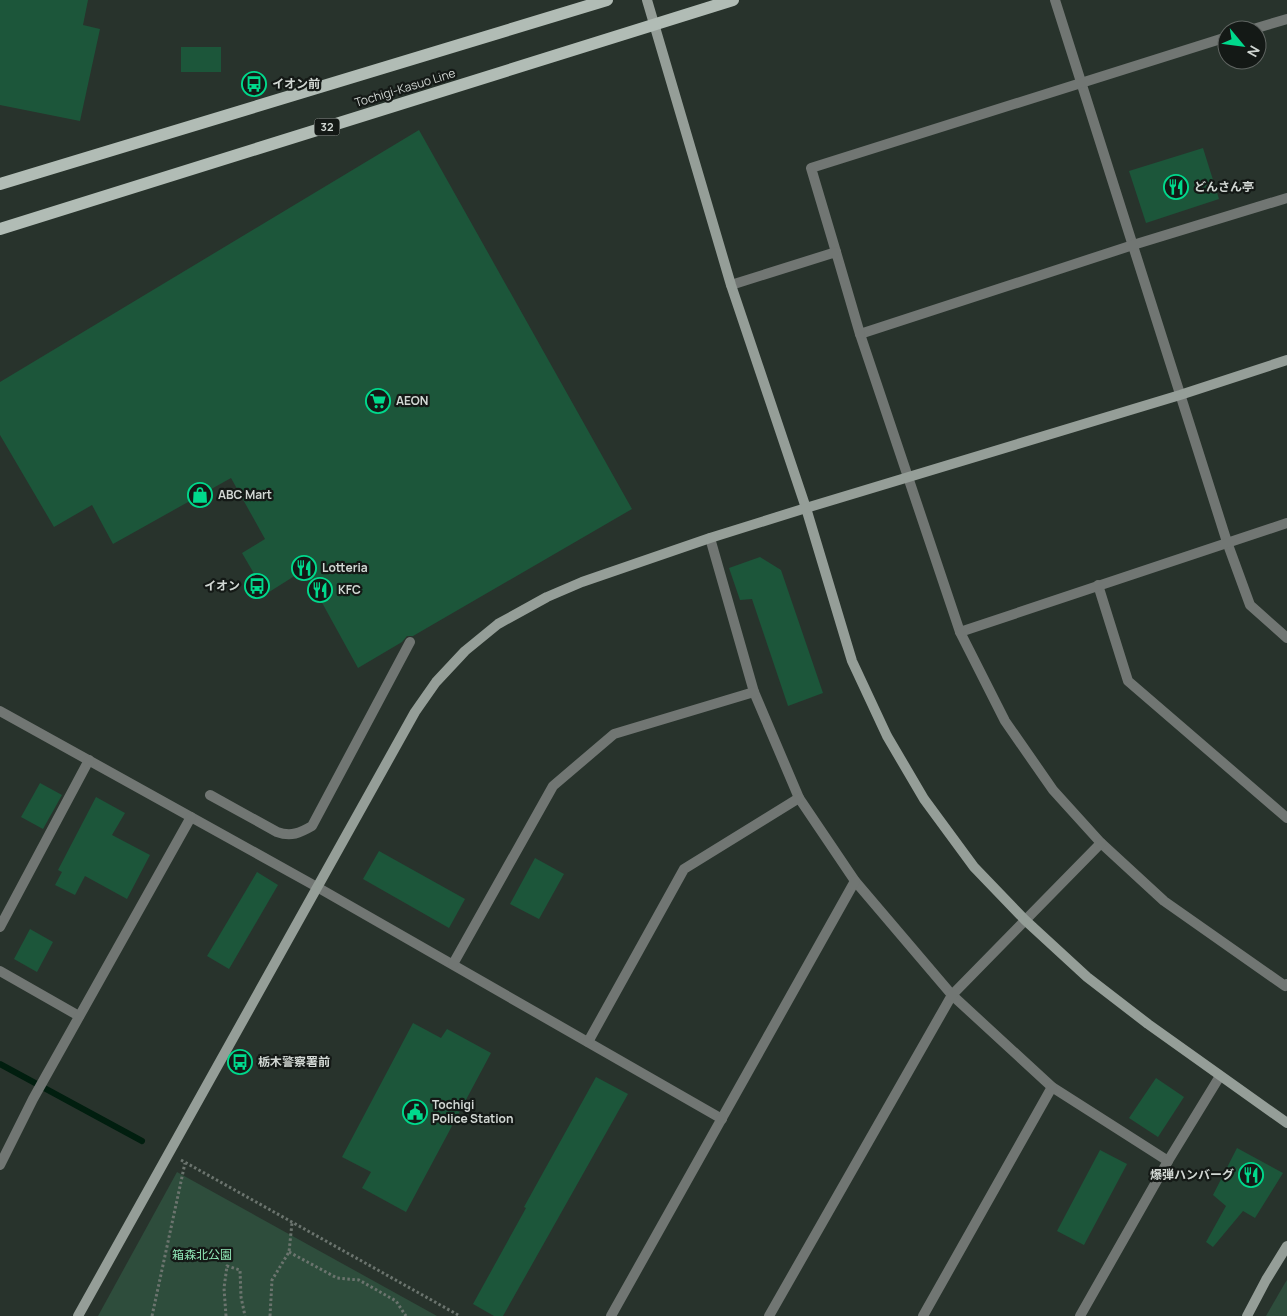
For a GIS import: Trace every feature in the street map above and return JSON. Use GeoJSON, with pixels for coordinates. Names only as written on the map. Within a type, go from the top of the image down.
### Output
{"type":"FeatureCollection","features":[{"type":"Feature","properties":{"kind":"main road","name":"Tochigi-Kasuo Line"},"geometry":{"type":"LineString","coordinates":[[0,184],[607,0]]}},
{"type":"Feature","properties":{"kind":"main road","name":"Tochigi-Kasuo Line"},"geometry":{"type":"LineString","coordinates":[[0,229],[733,0]]}},
{"type":"Feature","properties":{"kind":"street"},"geometry":{"type":"LineString","coordinates":[[646,0],[731,285],[806,508],[852,661],[886,736],[924,800],[974,867],[1025,920],[1087,977],[1220,1076],[1287,1123]]}},
{"type":"Feature","properties":{"kind":"street"},"geometry":{"type":"LineString","coordinates":[[1055,0],[1227,542],[1250,605],[1287,638]]}},
{"type":"Feature","properties":{"kind":"street"},"geometry":{"type":"LineString","coordinates":[[1267,25],[1287,19]]}},
{"type":"Feature","properties":{"kind":"street"},"geometry":{"type":"LineString","coordinates":[[1217,40],[811,168],[860,334],[906,477],[960,632],[1006,721],[1053,790],[1101,843],[1164,900],[1285,986],[1287,984]]}},
{"type":"Feature","properties":{"kind":"street"},"geometry":{"type":"LineString","coordinates":[[860,334],[1133,245],[1287,198]]}},
{"type":"Feature","properties":{"kind":"street"},"geometry":{"type":"LineString","coordinates":[[731,285],[836,252]]}},
{"type":"Feature","properties":{"kind":"street"},"geometry":{"type":"LineString","coordinates":[[78,1316],[416,712],[436,682],[465,651],[498,624],[547,597],[582,582],[710,538],[1180,395],[1287,360]]}},
{"type":"Feature","properties":{"kind":"street"},"geometry":{"type":"LineString","coordinates":[[960,632],[1287,523]]}},
{"type":"Feature","properties":{"kind":"street"},"geometry":{"type":"LineString","coordinates":[[710,538],[754,692],[799,798],[856,881],[952,995],[1052,1087],[1168,1162]]}},
{"type":"Feature","properties":{"kind":"street"},"geometry":{"type":"LineString","coordinates":[[1098,586],[1128,681],[1287,818]]}},
{"type":"Feature","properties":{"kind":"street"},"geometry":{"type":"LineString","coordinates":[[210,795],[288,836],[302,832],[312,826],[410,642]]}},
{"type":"Feature","properties":{"kind":"street"},"geometry":{"type":"LineString","coordinates":[[452,964],[553,786],[614,734],[754,692]]}},
{"type":"Feature","properties":{"kind":"street"},"geometry":{"type":"LineString","coordinates":[[0,711],[317,887],[722,1119]]}},
{"type":"Feature","properties":{"kind":"street"},"geometry":{"type":"LineString","coordinates":[[0,927],[89,760]]}},
{"type":"Feature","properties":{"kind":"street"},"geometry":{"type":"LineString","coordinates":[[588,1042],[684,869],[799,798]]}},
{"type":"Feature","properties":{"kind":"street"},"geometry":{"type":"LineString","coordinates":[[0,1165],[33,1099],[191,817]]}},
{"type":"Feature","properties":{"kind":"street"},"geometry":{"type":"LineString","coordinates":[[769,1316],[952,995],[1101,843]]}},
{"type":"Feature","properties":{"kind":"street"},"geometry":{"type":"LineString","coordinates":[[613,1315],[856,881]]}},
{"type":"Feature","properties":{"kind":"street"},"geometry":{"type":"LineString","coordinates":[[0,971],[79,1016]]}},
{"type":"Feature","properties":{"kind":"street"},"geometry":{"type":"LineString","coordinates":[[1080,1316],[1168,1162],[1220,1076]]}},
{"type":"Feature","properties":{"kind":"street"},"geometry":{"type":"LineString","coordinates":[[923,1316],[1052,1087]]}},
{"type":"Feature","properties":{"kind":"street"},"geometry":{"type":"LineString","coordinates":[[1247,1316],[1287,1246]]}},
{"type":"Feature","properties":{"kind":"path"},"geometry":{"type":"LineString","coordinates":[[168,1154],[460,1316]]}},
{"type":"Feature","properties":{"kind":"path"},"geometry":{"type":"LineString","coordinates":[[152,1316],[185,1163]]}},
{"type":"Feature","properties":{"kind":"path"},"geometry":{"type":"LineString","coordinates":[[270,1316],[272,1280],[289,1252],[292,1222]]}},
{"type":"Feature","properties":{"kind":"path"},"geometry":{"type":"LineString","coordinates":[[289,1252],[337,1278],[359,1280],[396,1301],[406,1316]]}},
{"type":"Feature","properties":{"kind":"path"},"geometry":{"type":"LineString","coordinates":[[226,1316],[224,1288],[228,1266],[240,1270],[241,1297],[245,1316]]}},
{"type":"Feature","properties":{"kind":"green space","name":"箱森北公園"},"geometry":{"type":"Polygon","coordinates":[[[177,1172],[437,1316],[98,1316],[177,1172]]]}},
{"type":"Feature","properties":{"kind":"green space"},"geometry":{"type":"Polygon","coordinates":[[[1287,1280],[1287,1316],[1266,1316],[1285,1283],[1287,1280]]]}},
{"type":"Feature","properties":{"kind":"building"},"geometry":{"type":"Polygon","coordinates":[[[0,0],[88,0],[83,25],[100,29],[80,121],[0,105],[0,0]]]}},
{"type":"Feature","properties":{"kind":"building"},"geometry":{"type":"Polygon","coordinates":[[[181,47],[221,47],[221,72],[181,72],[181,47]]]}},
{"type":"Feature","properties":{"kind":"building"},"geometry":{"type":"Polygon","coordinates":[[[419,130],[632,509],[413,636],[407,636],[402,642],[358,668],[304,570],[266,594],[242,553],[265,539],[231,478],[113,544],[92,505],[54,527],[0,435],[0,382],[419,130]]]}},
{"type":"Feature","properties":{"kind":"building"},"geometry":{"type":"Polygon","coordinates":[[[1203,148],[1219,199],[1146,223],[1129,171],[1203,148]]]}},
{"type":"Feature","properties":{"kind":"building"},"geometry":{"type":"Polygon","coordinates":[[[760,557],[781,570],[823,693],[788,706],[752,599],[740,600],[729,568],[760,557]]]}},
{"type":"Feature","properties":{"kind":"building"},"geometry":{"type":"Polygon","coordinates":[[[40,783],[62,795],[43,829],[21,817],[40,783]]]}},
{"type":"Feature","properties":{"kind":"building"},"geometry":{"type":"Polygon","coordinates":[[[96,797],[125,813],[112,835],[150,855],[127,899],[85,876],[75,895],[55,885],[62,872],[58,870],[96,797]]]}},
{"type":"Feature","properties":{"kind":"building"},"geometry":{"type":"Polygon","coordinates":[[[379,851],[465,899],[449,928],[363,879],[379,851]]]}},
{"type":"Feature","properties":{"kind":"building"},"geometry":{"type":"Polygon","coordinates":[[[535,858],[564,874],[539,919],[510,904],[535,858]]]}},
{"type":"Feature","properties":{"kind":"building"},"geometry":{"type":"Polygon","coordinates":[[[257,872],[278,885],[229,969],[207,956],[257,872]]]}},
{"type":"Feature","properties":{"kind":"building"},"geometry":{"type":"Polygon","coordinates":[[[30,929],[53,942],[37,972],[14,959],[30,929]]]}},
{"type":"Feature","properties":{"kind":"building"},"geometry":{"type":"Polygon","coordinates":[[[413,1023],[441,1038],[447,1029],[491,1053],[406,1212],[362,1188],[371,1172],[342,1157],[413,1023]]]}},
{"type":"Feature","properties":{"kind":"building"},"geometry":{"type":"Polygon","coordinates":[[[596,1077],[628,1094],[503,1316],[494,1316],[473,1304],[596,1077]]]}},
{"type":"Feature","properties":{"kind":"building"},"geometry":{"type":"Polygon","coordinates":[[[1156,1078],[1184,1097],[1158,1137],[1129,1118],[1156,1078]]]}},
{"type":"Feature","properties":{"kind":"building"},"geometry":{"type":"Polygon","coordinates":[[[1237,1148],[1283,1173],[1255,1218],[1243,1211],[1213,1247],[1206,1242],[1226,1206],[1213,1195],[1237,1148]]]}},
{"type":"Feature","properties":{"kind":"building"},"geometry":{"type":"Polygon","coordinates":[[[1100,1150],[1127,1164],[1084,1245],[1057,1231],[1100,1150]]]}},
{"type":"Feature","properties":{"kind":"waterway"},"geometry":{"type":"LineString","coordinates":[[0,1064],[142,1141]]}},
{"type":"Feature","properties":{"kind":"place","name":"イオン前"},"geometry":{"type":"Point","coordinates":[254,84]}},
{"type":"Feature","properties":{"kind":"place","name":"どんさん亭"},"geometry":{"type":"Point","coordinates":[1176,187]}},
{"type":"Feature","properties":{"kind":"place","name":"AEON"},"geometry":{"type":"Point","coordinates":[378,401]}},
{"type":"Feature","properties":{"kind":"place","name":"ABC Mart"},"geometry":{"type":"Point","coordinates":[200,495]}},
{"type":"Feature","properties":{"kind":"place","name":"Lotteria"},"geometry":{"type":"Point","coordinates":[304,568]}},
{"type":"Feature","properties":{"kind":"place","name":"イオン"},"geometry":{"type":"Point","coordinates":[257,586]}},
{"type":"Feature","properties":{"kind":"place","name":"KFC"},"geometry":{"type":"Point","coordinates":[320,590]}},
{"type":"Feature","properties":{"kind":"place","name":"栃木警察署前"},"geometry":{"type":"Point","coordinates":[240,1062]}},
{"type":"Feature","properties":{"kind":"place","name":"Tochigi Police Station"},"geometry":{"type":"Point","coordinates":[415,1112]}},
{"type":"Feature","properties":{"kind":"place","name":"爆弾ハンバーグ"},"geometry":{"type":"Point","coordinates":[1251,1175]}}]}
